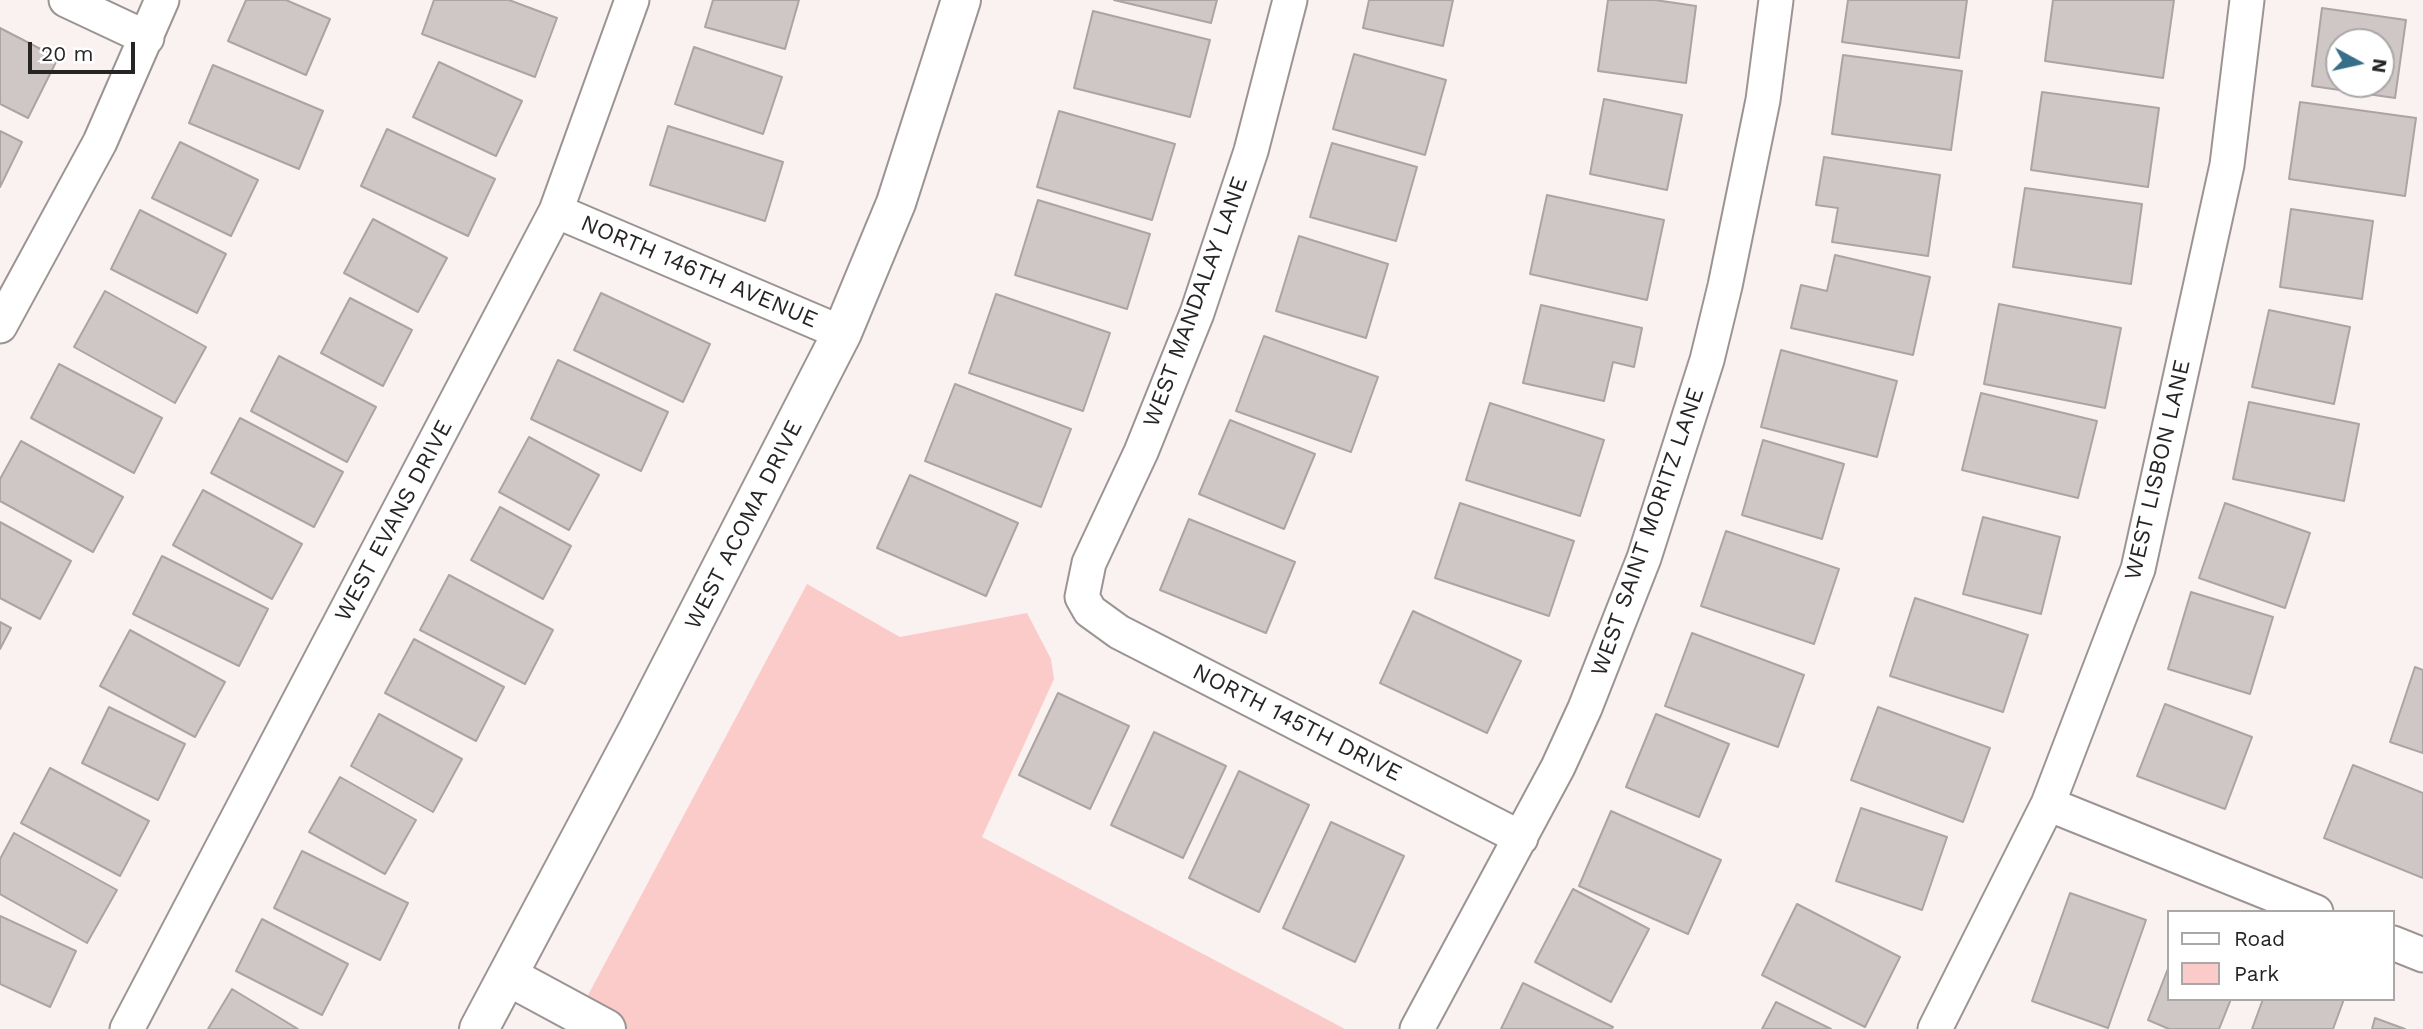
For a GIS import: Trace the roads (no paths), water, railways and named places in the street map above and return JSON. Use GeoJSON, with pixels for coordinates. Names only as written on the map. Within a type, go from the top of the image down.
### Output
{"type":"FeatureCollection","features":[{"type":"Feature","properties":{"kind":"street"},"geometry":{"type":"LineString","coordinates":[[66,0],[147,38]]}},
{"type":"Feature","properties":{"kind":"street"},"geometry":{"type":"LineString","coordinates":[[0,326],[100,142],[162,0]]}},
{"type":"Feature","properties":{"kind":"street","name":"WEST EVANS DRIVE"},"geometry":{"type":"LineString","coordinates":[[127,1029],[556,211],[632,0]]}},
{"type":"Feature","properties":{"kind":"street","name":"WEST ACOMA DRIVE"},"geometry":{"type":"LineString","coordinates":[[479,1029],[842,333],[896,203],[961,0]]}},
{"type":"Feature","properties":{"kind":"street","name":"WEST MANDALAY LANE"},"geometry":{"type":"LineString","coordinates":[[1082,597],[1089,563],[1141,452],[1197,313],[1251,150],[1290,0]]}},
{"type":"Feature","properties":{"kind":"street","name":"WEST SAINT MORITZ LANE"},"geometry":{"type":"LineString","coordinates":[[1417,1029],[1521,838],[1580,719],[1615,633],[1690,416],[1739,223],[1763,100],[1776,0]]}},
{"type":"Feature","properties":{"kind":"street","name":"WEST LISBON LANE"},"geometry":{"type":"LineString","coordinates":[[1935,1029],[2048,804],[2138,569],[2227,165],[2247,0]]}},
{"type":"Feature","properties":{"kind":"street","name":"NORTH 146TH AVENUE"},"geometry":{"type":"LineString","coordinates":[[556,211],[842,333]]}},
{"type":"Feature","properties":{"kind":"street","name":"NORTH 145TH DRIVE"},"geometry":{"type":"LineString","coordinates":[[1082,597],[1090,611],[1119,632],[1521,838]]}},
{"type":"Feature","properties":{"kind":"street"},"geometry":{"type":"LineString","coordinates":[[2048,804],[2311,910]]}},
{"type":"Feature","properties":{"kind":"street"},"geometry":{"type":"LineString","coordinates":[[2395,944],[2423,955]]}},
{"type":"Feature","properties":{"kind":"street"},"geometry":{"type":"LineString","coordinates":[[508,976],[606,1029]]}}]}
